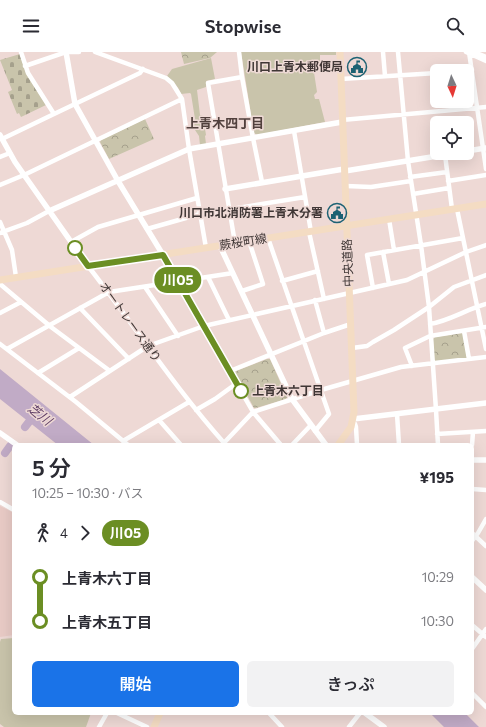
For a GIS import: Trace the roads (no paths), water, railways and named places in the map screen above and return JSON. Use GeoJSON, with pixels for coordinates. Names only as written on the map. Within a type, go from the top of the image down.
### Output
{"type":"FeatureCollection","features":[{"type":"Feature","properties":{"kind":"main road","name":"中央道路"},"geometry":{"type":"LineString","coordinates":[[340,52],[352,348],[353,421]]}},
{"type":"Feature","properties":{"kind":"main road","name":"蕨桜町線"},"geometry":{"type":"LineString","coordinates":[[0,280],[486,204]]}},
{"type":"Feature","properties":{"kind":"main road"},"geometry":{"type":"LineString","coordinates":[[340,443],[349,431],[353,421]]}},
{"type":"Feature","properties":{"kind":"main road"},"geometry":{"type":"LineString","coordinates":[[154,727],[159,715]]}},
{"type":"Feature","properties":{"kind":"street"},"geometry":{"type":"LineString","coordinates":[[21,52],[28,73],[54,114]]}},
{"type":"Feature","properties":{"kind":"street"},"geometry":{"type":"LineString","coordinates":[[25,66],[66,52],[79,52]]}},
{"type":"Feature","properties":{"kind":"street"},"geometry":{"type":"LineString","coordinates":[[66,52],[75,104],[118,181],[179,281],[253,412],[279,443]]}},
{"type":"Feature","properties":{"kind":"street"},"geometry":{"type":"LineString","coordinates":[[95,52],[166,78],[172,83],[182,99],[206,248]]}},
{"type":"Feature","properties":{"kind":"street"},"geometry":{"type":"LineString","coordinates":[[239,52],[242,77],[262,182]]}},
{"type":"Feature","properties":{"kind":"street"},"geometry":{"type":"LineString","coordinates":[[383,52],[386,76]]}},
{"type":"Feature","properties":{"kind":"street"},"geometry":{"type":"LineString","coordinates":[[398,52],[408,161],[429,307],[438,443]]}},
{"type":"Feature","properties":{"kind":"street"},"geometry":{"type":"LineString","coordinates":[[470,52],[486,57]]}},
{"type":"Feature","properties":{"kind":"street"},"geometry":{"type":"LineString","coordinates":[[470,52],[486,61]]}},
{"type":"Feature","properties":{"kind":"street"},"geometry":{"type":"LineString","coordinates":[[470,52],[471,64]]}},
{"type":"Feature","properties":{"kind":"street"},"geometry":{"type":"LineString","coordinates":[[1,137],[75,104],[140,72],[143,69]]}},
{"type":"Feature","properties":{"kind":"street"},"geometry":{"type":"LineString","coordinates":[[341,79],[430,73]]}},
{"type":"Feature","properties":{"kind":"street"},"geometry":{"type":"LineString","coordinates":[[235,243],[208,83],[242,77]]}},
{"type":"Feature","properties":{"kind":"street"},"geometry":{"type":"LineString","coordinates":[[474,85],[486,169]]}},
{"type":"Feature","properties":{"kind":"street"},"geometry":{"type":"LineString","coordinates":[[0,185],[24,175],[182,99]]}},
{"type":"Feature","properties":{"kind":"street"},"geometry":{"type":"LineString","coordinates":[[2,232],[27,223],[49,211],[189,150],[342,121],[486,106]]}},
{"type":"Feature","properties":{"kind":"street"},"geometry":{"type":"LineString","coordinates":[[294,131],[310,232],[324,299]]}},
{"type":"Feature","properties":{"kind":"street","name":"オートレース通り"},"geometry":{"type":"LineString","coordinates":[[1,137],[24,175],[88,266],[109,292],[189,402],[223,443]]}},
{"type":"Feature","properties":{"kind":"street"},"geometry":{"type":"LineString","coordinates":[[474,150],[484,148]]}},
{"type":"Feature","properties":{"kind":"street"},"geometry":{"type":"LineString","coordinates":[[0,157],[10,153]]}},
{"type":"Feature","properties":{"kind":"street"},"geometry":{"type":"LineString","coordinates":[[226,189],[262,182],[430,157]]}},
{"type":"Feature","properties":{"kind":"street"},"geometry":{"type":"LineString","coordinates":[[446,160],[448,181],[484,327],[486,349]]}},
{"type":"Feature","properties":{"kind":"street"},"geometry":{"type":"LineString","coordinates":[[346,186],[371,187],[447,172]]}},
{"type":"Feature","properties":{"kind":"street"},"geometry":{"type":"LineString","coordinates":[[448,181],[486,175]]}},
{"type":"Feature","properties":{"kind":"street"},"geometry":{"type":"LineString","coordinates":[[413,194],[450,188]]}},
{"type":"Feature","properties":{"kind":"street"},"geometry":{"type":"LineString","coordinates":[[147,228],[200,214],[305,197]]}},
{"type":"Feature","properties":{"kind":"street"},"geometry":{"type":"LineString","coordinates":[[71,242],[98,226],[197,198]]}},
{"type":"Feature","properties":{"kind":"street"},"geometry":{"type":"LineString","coordinates":[[389,219],[394,250]]}},
{"type":"Feature","properties":{"kind":"street"},"geometry":{"type":"LineString","coordinates":[[0,222],[2,232],[12,250],[16,277]]}},
{"type":"Feature","properties":{"kind":"street"},"geometry":{"type":"LineString","coordinates":[[268,238],[329,414],[315,431]]}},
{"type":"Feature","properties":{"kind":"street"},"geometry":{"type":"LineString","coordinates":[[373,288],[367,255],[463,238]]}},
{"type":"Feature","properties":{"kind":"street"},"geometry":{"type":"LineString","coordinates":[[242,291],[263,284],[249,241]]}},
{"type":"Feature","properties":{"kind":"street"},"geometry":{"type":"LineString","coordinates":[[70,398],[148,346],[204,326],[407,280],[466,252],[486,245]]}},
{"type":"Feature","properties":{"kind":"street"},"geometry":{"type":"LineString","coordinates":[[220,246],[292,399],[324,443]]}},
{"type":"Feature","properties":{"kind":"street"},"geometry":{"type":"LineString","coordinates":[[383,252],[389,284]]}},
{"type":"Feature","properties":{"kind":"street"},"geometry":{"type":"LineString","coordinates":[[282,281],[318,271]]}},
{"type":"Feature","properties":{"kind":"street"},"geometry":{"type":"LineString","coordinates":[[7,349],[109,292],[233,273]]}},
{"type":"Feature","properties":{"kind":"street"},"geometry":{"type":"LineString","coordinates":[[352,348],[366,346],[429,307],[454,287],[486,275]]}},
{"type":"Feature","properties":{"kind":"street"},"geometry":{"type":"LineString","coordinates":[[208,277],[229,320]]}},
{"type":"Feature","properties":{"kind":"street"},"geometry":{"type":"LineString","coordinates":[[0,284],[50,326],[110,371]]}},
{"type":"Feature","properties":{"kind":"street"},"geometry":{"type":"LineString","coordinates":[[145,287],[178,336]]}},
{"type":"Feature","properties":{"kind":"street"},"geometry":{"type":"LineString","coordinates":[[315,300],[324,333]]}},
{"type":"Feature","properties":{"kind":"street"},"geometry":{"type":"LineString","coordinates":[[0,313],[21,302]]}},
{"type":"Feature","properties":{"kind":"street"},"geometry":{"type":"LineString","coordinates":[[430,324],[452,318],[486,304]]}},
{"type":"Feature","properties":{"kind":"street"},"geometry":{"type":"LineString","coordinates":[[80,308],[129,359]]}},
{"type":"Feature","properties":{"kind":"street"},"geometry":{"type":"LineString","coordinates":[[230,371],[324,333],[351,324]]}},
{"type":"Feature","properties":{"kind":"street"},"geometry":{"type":"LineString","coordinates":[[412,366],[405,348],[430,336],[484,327]]}},
{"type":"Feature","properties":{"kind":"street"},"geometry":{"type":"LineString","coordinates":[[464,331],[469,359]]}},
{"type":"Feature","properties":{"kind":"street"},"geometry":{"type":"LineString","coordinates":[[0,344],[126,443]]}},
{"type":"Feature","properties":{"kind":"street"},"geometry":{"type":"LineString","coordinates":[[38,373],[79,348]]}},
{"type":"Feature","properties":{"kind":"street"},"geometry":{"type":"LineString","coordinates":[[225,443],[253,412],[292,399],[401,367],[486,357]]}},
{"type":"Feature","properties":{"kind":"street"},"geometry":{"type":"LineString","coordinates":[[196,410],[215,399],[237,383]]}},
{"type":"Feature","properties":{"kind":"street"},"geometry":{"type":"LineString","coordinates":[[123,440],[189,402]]}},
{"type":"Feature","properties":{"kind":"street"},"geometry":{"type":"LineString","coordinates":[[357,443],[356,427],[353,421],[486,403]]}},
{"type":"Feature","properties":{"kind":"street"},"geometry":{"type":"LineString","coordinates":[[397,414],[399,443]]}},
{"type":"Feature","properties":{"kind":"street"},"geometry":{"type":"LineString","coordinates":[[159,420],[179,443]]}},
{"type":"Feature","properties":{"kind":"street"},"geometry":{"type":"LineString","coordinates":[[294,443],[311,425]]}},
{"type":"Feature","properties":{"kind":"street"},"geometry":{"type":"LineString","coordinates":[[437,434],[486,431]]}},
{"type":"Feature","properties":{"kind":"street"},"geometry":{"type":"LineString","coordinates":[[472,432],[472,443]]}},
{"type":"Feature","properties":{"kind":"street"},"geometry":{"type":"LineString","coordinates":[[0,433],[14,443]]}},
{"type":"Feature","properties":{"kind":"street"},"geometry":{"type":"LineString","coordinates":[[474,460],[486,460]]}},
{"type":"Feature","properties":{"kind":"street"},"geometry":{"type":"LineString","coordinates":[[474,489],[486,490]]}},
{"type":"Feature","properties":{"kind":"street"},"geometry":{"type":"LineString","coordinates":[[0,502],[12,509]]}},
{"type":"Feature","properties":{"kind":"street"},"geometry":{"type":"LineString","coordinates":[[486,519],[474,535],[486,546]]}},
{"type":"Feature","properties":{"kind":"street"},"geometry":{"type":"LineString","coordinates":[[474,579],[486,590]]}},
{"type":"Feature","properties":{"kind":"street"},"geometry":{"type":"LineString","coordinates":[[474,627],[484,635]]}},
{"type":"Feature","properties":{"kind":"street"},"geometry":{"type":"LineString","coordinates":[[474,647],[484,635],[486,629]]}},
{"type":"Feature","properties":{"kind":"street"},"geometry":{"type":"LineString","coordinates":[[474,695],[486,707]]}},
{"type":"Feature","properties":{"kind":"street"},"geometry":{"type":"LineString","coordinates":[[99,727],[106,715]]}},
{"type":"Feature","properties":{"kind":"street"},"geometry":{"type":"LineString","coordinates":[[121,715],[147,727]]}},
{"type":"Feature","properties":{"kind":"street"},"geometry":{"type":"LineString","coordinates":[[271,715],[281,727]]}},
{"type":"Feature","properties":{"kind":"street"},"geometry":{"type":"LineString","coordinates":[[349,727],[358,715]]}},
{"type":"Feature","properties":{"kind":"street"},"geometry":{"type":"LineString","coordinates":[[368,715],[384,727]]}},
{"type":"Feature","properties":{"kind":"water","name":"芝川"},"geometry":{"type":"Polygon","coordinates":[[[0,369],[92,443],[55,443],[0,399],[0,369]]]}},
{"type":"Feature","properties":{"kind":"water"},"geometry":{"type":"Polygon","coordinates":[[[432,715],[467,715],[479,727],[444,727],[432,715]]]}},
{"type":"Feature","properties":{"kind":"waterway","name":"芝川"},"geometry":{"type":"LineString","coordinates":[[25,427],[35,414]]}},
{"type":"Feature","properties":{"kind":"waterway"},"geometry":{"type":"LineString","coordinates":[[5,453],[10,446]]}},
{"type":"Feature","properties":{"kind":"place","name":"川口上青木郵便局"},"geometry":{"type":"Point","coordinates":[357,67]}},
{"type":"Feature","properties":{"kind":"place","name":"川口市北消防署上青木分署"},"geometry":{"type":"Point","coordinates":[337,213]}},
{"type":"Feature","properties":{"kind":"place","name":"上青木六丁目"},"geometry":{"type":"Point","coordinates":[241,391]}},
{"type":"Feature","properties":{"kind":"district","name":"上青木四丁目"},"geometry":{"type":"Point","coordinates":[225,123]}}]}
